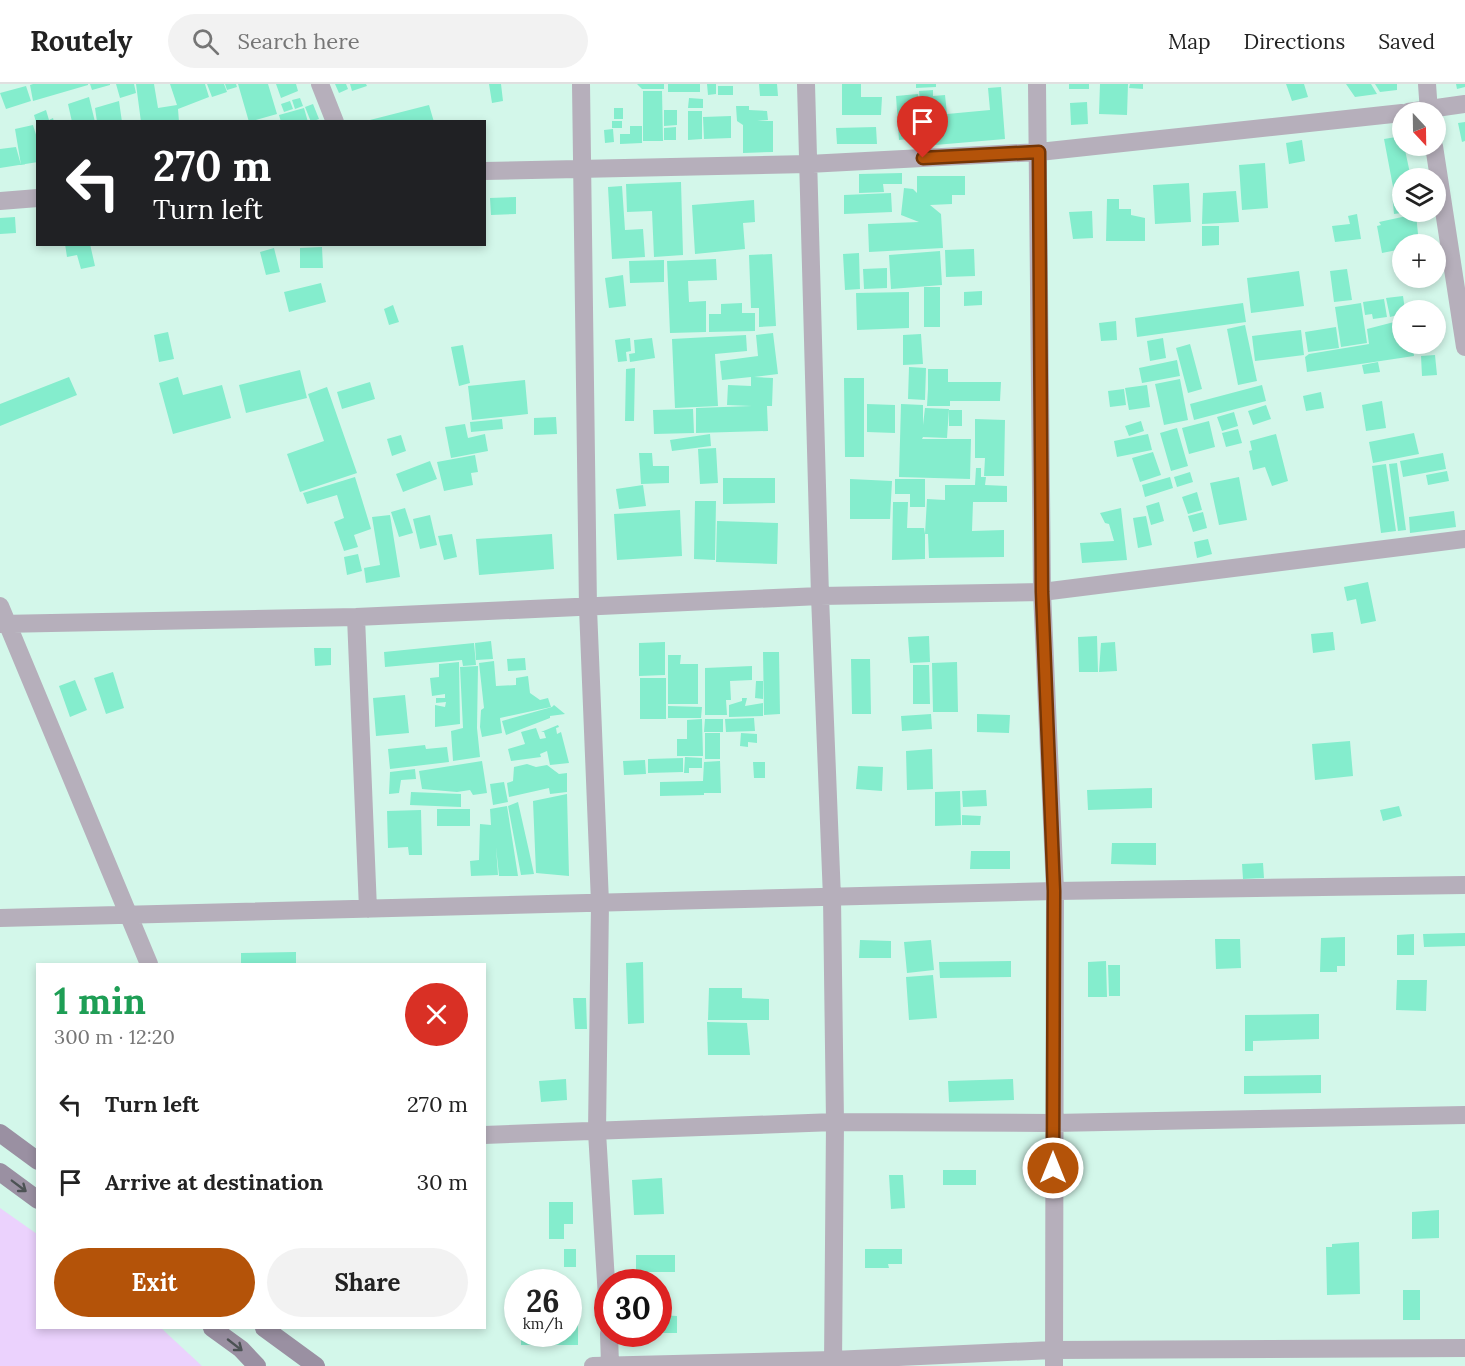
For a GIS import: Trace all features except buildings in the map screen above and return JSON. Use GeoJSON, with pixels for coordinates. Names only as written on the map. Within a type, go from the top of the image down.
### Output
{"type":"FeatureCollection","features":[{"type":"Feature","properties":{"kind":"main road"},"geometry":{"type":"LineString","coordinates":[[0,1133],[36,1158]]}},
{"type":"Feature","properties":{"kind":"main road"},"geometry":{"type":"LineString","coordinates":[[0,1172],[36,1199]]}},
{"type":"Feature","properties":{"kind":"main road"},"geometry":{"type":"LineString","coordinates":[[213,1329],[241,1349],[257,1366]]}},
{"type":"Feature","properties":{"kind":"main road"},"geometry":{"type":"LineString","coordinates":[[270,1330],[316,1366]]}},
{"type":"Feature","properties":{"kind":"street"},"geometry":{"type":"LineString","coordinates":[[320,84],[334,120]]}},
{"type":"Feature","properties":{"kind":"street"},"geometry":{"type":"LineString","coordinates":[[581,84],[585,169],[588,608],[600,903],[597,1132],[605,1269]]}},
{"type":"Feature","properties":{"kind":"street"},"geometry":{"type":"LineString","coordinates":[[806,84],[820,596],[832,898],[836,1122],[833,1363]]}},
{"type":"Feature","properties":{"kind":"street"},"geometry":{"type":"LineString","coordinates":[[1037,84],[1042,592],[1054,891],[1053,1358]]}},
{"type":"Feature","properties":{"kind":"street"},"geometry":{"type":"LineString","coordinates":[[1427,84],[1428,102]]}},
{"type":"Feature","properties":{"kind":"street"},"geometry":{"type":"LineString","coordinates":[[1446,108],[1465,104]]}},
{"type":"Feature","properties":{"kind":"street"},"geometry":{"type":"LineString","coordinates":[[486,171],[808,164],[1039,152],[1392,114]]}},
{"type":"Feature","properties":{"kind":"street"},"geometry":{"type":"LineString","coordinates":[[1436,156],[1465,347]]}},
{"type":"Feature","properties":{"kind":"street"},"geometry":{"type":"LineString","coordinates":[[0,201],[36,198]]}},
{"type":"Feature","properties":{"kind":"street"},"geometry":{"type":"LineString","coordinates":[[149,963],[2,618],[356,617],[820,596],[1042,592],[1465,538]]}},
{"type":"Feature","properties":{"kind":"street"},"geometry":{"type":"LineString","coordinates":[[356,617],[368,909]]}},
{"type":"Feature","properties":{"kind":"street"},"geometry":{"type":"LineString","coordinates":[[0,918],[1054,891],[1465,885]]}},
{"type":"Feature","properties":{"kind":"street"},"geometry":{"type":"LineString","coordinates":[[486,1135],[836,1122],[1053,1123],[1465,1114]]}},
{"type":"Feature","properties":{"kind":"street"},"geometry":{"type":"LineString","coordinates":[[606,1347],[602,1365],[833,1363],[1465,1348]]}},
{"type":"Feature","properties":{"kind":"shaded area"},"geometry":{"type":"Polygon","coordinates":[[[0,1208],[36,1233],[36,1329],[162,1329],[202,1366],[0,1366],[0,1208]]]}},
{"type":"Feature","properties":{"kind":"route"},"geometry":{"type":"LineString","coordinates":[[923,158],[1039,152],[1042,592],[1054,891],[1053,1168]]}}]}
